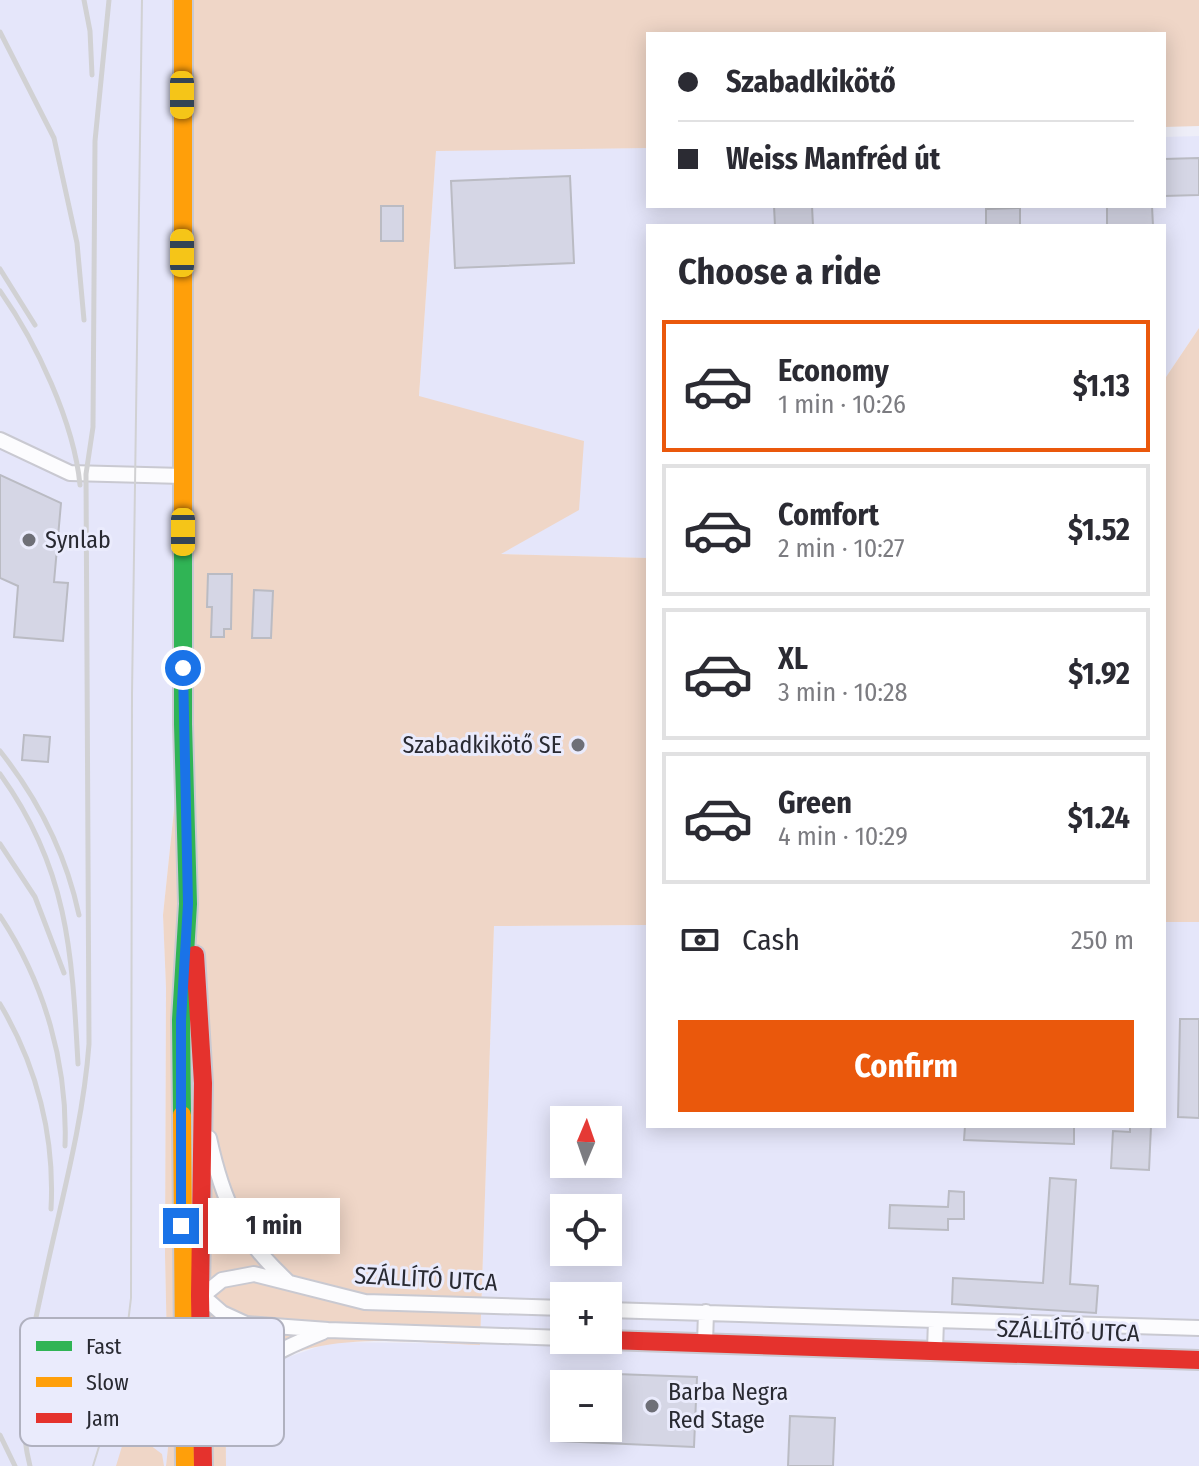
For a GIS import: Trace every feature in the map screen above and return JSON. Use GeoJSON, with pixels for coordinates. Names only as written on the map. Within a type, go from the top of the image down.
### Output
{"type":"FeatureCollection","features":[{"type":"Feature","properties":{"kind":"main road"},"geometry":{"type":"LineString","coordinates":[[183,0],[183,724],[188,904],[181,1020],[183,1318]]}},
{"type":"Feature","properties":{"kind":"main road"},"geometry":{"type":"LineString","coordinates":[[188,904],[202,1019],[205,1120],[200,1318]]}},
{"type":"Feature","properties":{"kind":"main road","name":"SZÁLLÍTÓ UTCA"},"geometry":{"type":"LineString","coordinates":[[622,1340],[1199,1360]]}},
{"type":"Feature","properties":{"kind":"main road"},"geometry":{"type":"LineString","coordinates":[[185,1446],[185,1466]]}},
{"type":"Feature","properties":{"kind":"street"},"geometry":{"type":"LineString","coordinates":[[0,440],[51,467],[70,473],[183,476]]}},
{"type":"Feature","properties":{"kind":"street","name":"SZÁLLÍTÓ UTCA"},"geometry":{"type":"LineString","coordinates":[[205,1120],[214,1162],[235,1223],[260,1256],[288,1282]]}},
{"type":"Feature","properties":{"kind":"street"},"geometry":{"type":"LineString","coordinates":[[181,1256],[200,1296],[233,1318]]}},
{"type":"Feature","properties":{"kind":"street","name":"SZÁLLÍTÓ UTCA"},"geometry":{"type":"LineString","coordinates":[[200,1296],[222,1280],[254,1274],[365,1302],[550,1308]]}},
{"type":"Feature","properties":{"kind":"street"},"geometry":{"type":"LineString","coordinates":[[187,1318],[200,1296]]}},
{"type":"Feature","properties":{"kind":"street"},"geometry":{"type":"LineString","coordinates":[[488,1336],[490,1307]]}},
{"type":"Feature","properties":{"kind":"street","name":"SZÁLLÍTÓ UTCA"},"geometry":{"type":"LineString","coordinates":[[622,1310],[1199,1328]]}},
{"type":"Feature","properties":{"kind":"street"},"geometry":{"type":"LineString","coordinates":[[705,1343],[706,1312]]}},
{"type":"Feature","properties":{"kind":"street"},"geometry":{"type":"LineString","coordinates":[[935,1350],[936,1320]]}},
{"type":"Feature","properties":{"kind":"street"},"geometry":{"type":"LineString","coordinates":[[284,1327],[550,1338]]}},
{"type":"Feature","properties":{"kind":"street"},"geometry":{"type":"LineString","coordinates":[[284,1347],[328,1330]]}},
{"type":"Feature","properties":{"kind":"shaded area"},"geometry":{"type":"Polygon","coordinates":[[[0,0],[183,0],[183,724],[163,915],[166,1318],[20,1318],[20,1446],[168,1446],[166,1466],[0,1466],[0,0]]]}},
{"type":"Feature","properties":{"kind":"shaded area"},"geometry":{"type":"Polygon","coordinates":[[[183,0],[1199,0],[1199,126],[1166,127],[1166,32],[646,32],[646,148],[436,151],[419,396],[584,441],[579,510],[501,554],[646,558],[646,925],[494,926],[480,1345],[346,1342],[284,1357],[284,1318],[166,1318],[163,915],[183,724],[183,0]]]}},
{"type":"Feature","properties":{"kind":"shaded area"},"geometry":{"type":"Polygon","coordinates":[[[1199,136],[1199,328],[1166,377],[1166,224],[646,224],[646,558],[499,554],[419,396],[436,150],[646,148],[646,208],[1166,208],[1166,137],[1199,136]]]}},
{"type":"Feature","properties":{"kind":"shaded area"},"geometry":{"type":"Polygon","coordinates":[[[1199,328],[1199,922],[1166,922],[1166,377],[1199,328]]]}},
{"type":"Feature","properties":{"kind":"shaded area"},"geometry":{"type":"Polygon","coordinates":[[[1166,922],[1199,922],[1199,1466],[226,1466],[226,1446],[284,1446],[284,1359],[332,1342],[480,1344],[494,926],[646,925],[646,1128],[1166,1128],[1166,922]]]}},
{"type":"Feature","properties":{"kind":"shaded area"},"geometry":{"type":"Polygon","coordinates":[[[122,1446],[151,1446],[162,1454],[164,1466],[116,1466],[122,1446]]]}},
{"type":"Feature","properties":{"kind":"shaded area"},"geometry":{"type":"Polygon","coordinates":[[[168,1446],[226,1446],[226,1466],[166,1466],[168,1446]]]}},
{"type":"Feature","properties":{"kind":"building"},"geometry":{"type":"Polygon","coordinates":[[[1199,158],[1199,195],[1166,196],[1166,159],[1199,158]]]}},
{"type":"Feature","properties":{"kind":"building"},"geometry":{"type":"Polygon","coordinates":[[[570,176],[574,263],[455,268],[451,181],[570,176]]]}},
{"type":"Feature","properties":{"kind":"building"},"geometry":{"type":"Polygon","coordinates":[[[381,206],[403,206],[403,241],[381,241],[381,206]]]}},
{"type":"Feature","properties":{"kind":"building"},"geometry":{"type":"Polygon","coordinates":[[[774,208],[812,208],[813,224],[775,224],[774,208]]]}},
{"type":"Feature","properties":{"kind":"building"},"geometry":{"type":"Polygon","coordinates":[[[1020,208],[1020,224],[986,224],[986,209],[1020,208]]]}},
{"type":"Feature","properties":{"kind":"building"},"geometry":{"type":"Polygon","coordinates":[[[1107,208],[1152,208],[1153,224],[1107,224],[1107,208]]]}},
{"type":"Feature","properties":{"kind":"building","name":"Synlab"},"geometry":{"type":"Polygon","coordinates":[[[0,475],[61,503],[54,582],[68,583],[63,641],[14,637],[18,586],[0,578],[0,475]]]}},
{"type":"Feature","properties":{"kind":"building"},"geometry":{"type":"Polygon","coordinates":[[[208,574],[232,574],[231,629],[224,629],[224,637],[211,637],[212,607],[207,607],[208,574]]]}},
{"type":"Feature","properties":{"kind":"building"},"geometry":{"type":"Polygon","coordinates":[[[254,590],[273,591],[271,638],[252,638],[254,590]]]}},
{"type":"Feature","properties":{"kind":"building"},"geometry":{"type":"Polygon","coordinates":[[[24,735],[50,737],[48,762],[22,760],[24,735]]]}},
{"type":"Feature","properties":{"kind":"building"},"geometry":{"type":"Polygon","coordinates":[[[1180,1019],[1199,1019],[1199,1118],[1178,1117],[1180,1019]]]}},
{"type":"Feature","properties":{"kind":"building"},"geometry":{"type":"Polygon","coordinates":[[[965,1128],[1074,1128],[1074,1144],[964,1140],[965,1128]]]}},
{"type":"Feature","properties":{"kind":"building"},"geometry":{"type":"Polygon","coordinates":[[[1130,1128],[1151,1128],[1149,1170],[1111,1168],[1113,1131],[1130,1132],[1130,1128]]]}},
{"type":"Feature","properties":{"kind":"building"},"geometry":{"type":"Polygon","coordinates":[[[1050,1178],[1076,1180],[1070,1284],[1098,1286],[1096,1313],[952,1304],[953,1278],[1043,1283],[1050,1178]]]}},
{"type":"Feature","properties":{"kind":"building"},"geometry":{"type":"Polygon","coordinates":[[[949,1191],[964,1192],[964,1219],[948,1219],[948,1230],[889,1228],[890,1205],[948,1207],[949,1191]]]}},
{"type":"Feature","properties":{"kind":"building","name":"Barba Negra Red Stage"},"geometry":{"type":"Polygon","coordinates":[[[622,1374],[697,1377],[694,1447],[581,1442],[622,1442],[622,1374]]]}},
{"type":"Feature","properties":{"kind":"building"},"geometry":{"type":"Polygon","coordinates":[[[790,1416],[835,1418],[833,1466],[788,1466],[790,1416]]]}},
{"type":"Feature","properties":{"kind":"tram line"},"geometry":{"type":"LineString","coordinates":[[128,1318],[131,1298],[132,694],[142,0]]}},
{"type":"Feature","properties":{"kind":"tram line"},"geometry":{"type":"LineString","coordinates":[[93,1466],[99,1446]]}},
{"type":"Feature","properties":{"kind":"railway"},"geometry":{"type":"LineString","coordinates":[[84,0],[90,31],[92,75]]}},
{"type":"Feature","properties":{"kind":"railway"},"geometry":{"type":"LineString","coordinates":[[36,1318],[76,1135],[89,1044],[86,474],[93,427],[95,141],[109,0]]}},
{"type":"Feature","properties":{"kind":"railway"},"geometry":{"type":"LineString","coordinates":[[0,32],[54,138],[77,243],[84,320]]}},
{"type":"Feature","properties":{"kind":"railway"},"geometry":{"type":"LineString","coordinates":[[0,269],[35,325]]}},
{"type":"Feature","properties":{"kind":"railway"},"geometry":{"type":"LineString","coordinates":[[0,291],[40,358],[62,409],[80,485]]}},
{"type":"Feature","properties":{"kind":"railway"},"geometry":{"type":"LineString","coordinates":[[0,751],[27,788],[49,828],[67,870],[79,915]]}},
{"type":"Feature","properties":{"kind":"railway"},"geometry":{"type":"LineString","coordinates":[[0,774],[23,809],[53,878],[69,948],[78,1064]]}},
{"type":"Feature","properties":{"kind":"railway"},"geometry":{"type":"LineString","coordinates":[[0,844],[35,897],[64,973]]}},
{"type":"Feature","properties":{"kind":"railway"},"geometry":{"type":"LineString","coordinates":[[0,916],[30,969],[50,1026],[62,1085],[65,1146]]}},
{"type":"Feature","properties":{"kind":"railway"},"geometry":{"type":"LineString","coordinates":[[0,1004],[24,1052],[41,1103],[50,1155],[51,1209]]}},
{"type":"Feature","properties":{"kind":"railway"},"geometry":{"type":"LineString","coordinates":[[0,1435],[15,1466]]}},
{"type":"Feature","properties":{"kind":"railway"},"geometry":{"type":"LineString","coordinates":[[26,1446],[30,1466]]}},
{"type":"Feature","properties":{"kind":"traffic: fast"},"geometry":{"type":"LineString","coordinates":[[182,1115],[181,1020],[188,904],[183,724],[183,545]]}},
{"type":"Feature","properties":{"kind":"traffic: slow"},"geometry":{"type":"LineString","coordinates":[[183,0],[183,545]]}},
{"type":"Feature","properties":{"kind":"traffic: slow"},"geometry":{"type":"LineString","coordinates":[[182,1115],[184,1318]]}},
{"type":"Feature","properties":{"kind":"traffic: slow"},"geometry":{"type":"LineString","coordinates":[[185,1446],[185,1466]]}},
{"type":"Feature","properties":{"kind":"traffic: jam"},"geometry":{"type":"LineString","coordinates":[[195,955],[203,1083],[200,1318]]}},
{"type":"Feature","properties":{"kind":"traffic: jam"},"geometry":{"type":"LineString","coordinates":[[622,1340],[1199,1360]]}},
{"type":"Feature","properties":{"kind":"traffic: jam"},"geometry":{"type":"LineString","coordinates":[[203,1446],[203,1466]]}},
{"type":"Feature","properties":{"kind":"place","name":"Synlab"},"geometry":{"type":"Point","coordinates":[29,540]}},
{"type":"Feature","properties":{"kind":"place","name":"Szabadkikötő SE"},"geometry":{"type":"Point","coordinates":[578,745]}},
{"type":"Feature","properties":{"kind":"place","name":"Barba Negra Red Stage"},"geometry":{"type":"Point","coordinates":[652,1406]}},
{"type":"Feature","properties":{"kind":"route"},"geometry":{"type":"LineString","coordinates":[[181,1226],[181,1020],[188,904],[183,668]]}}]}
